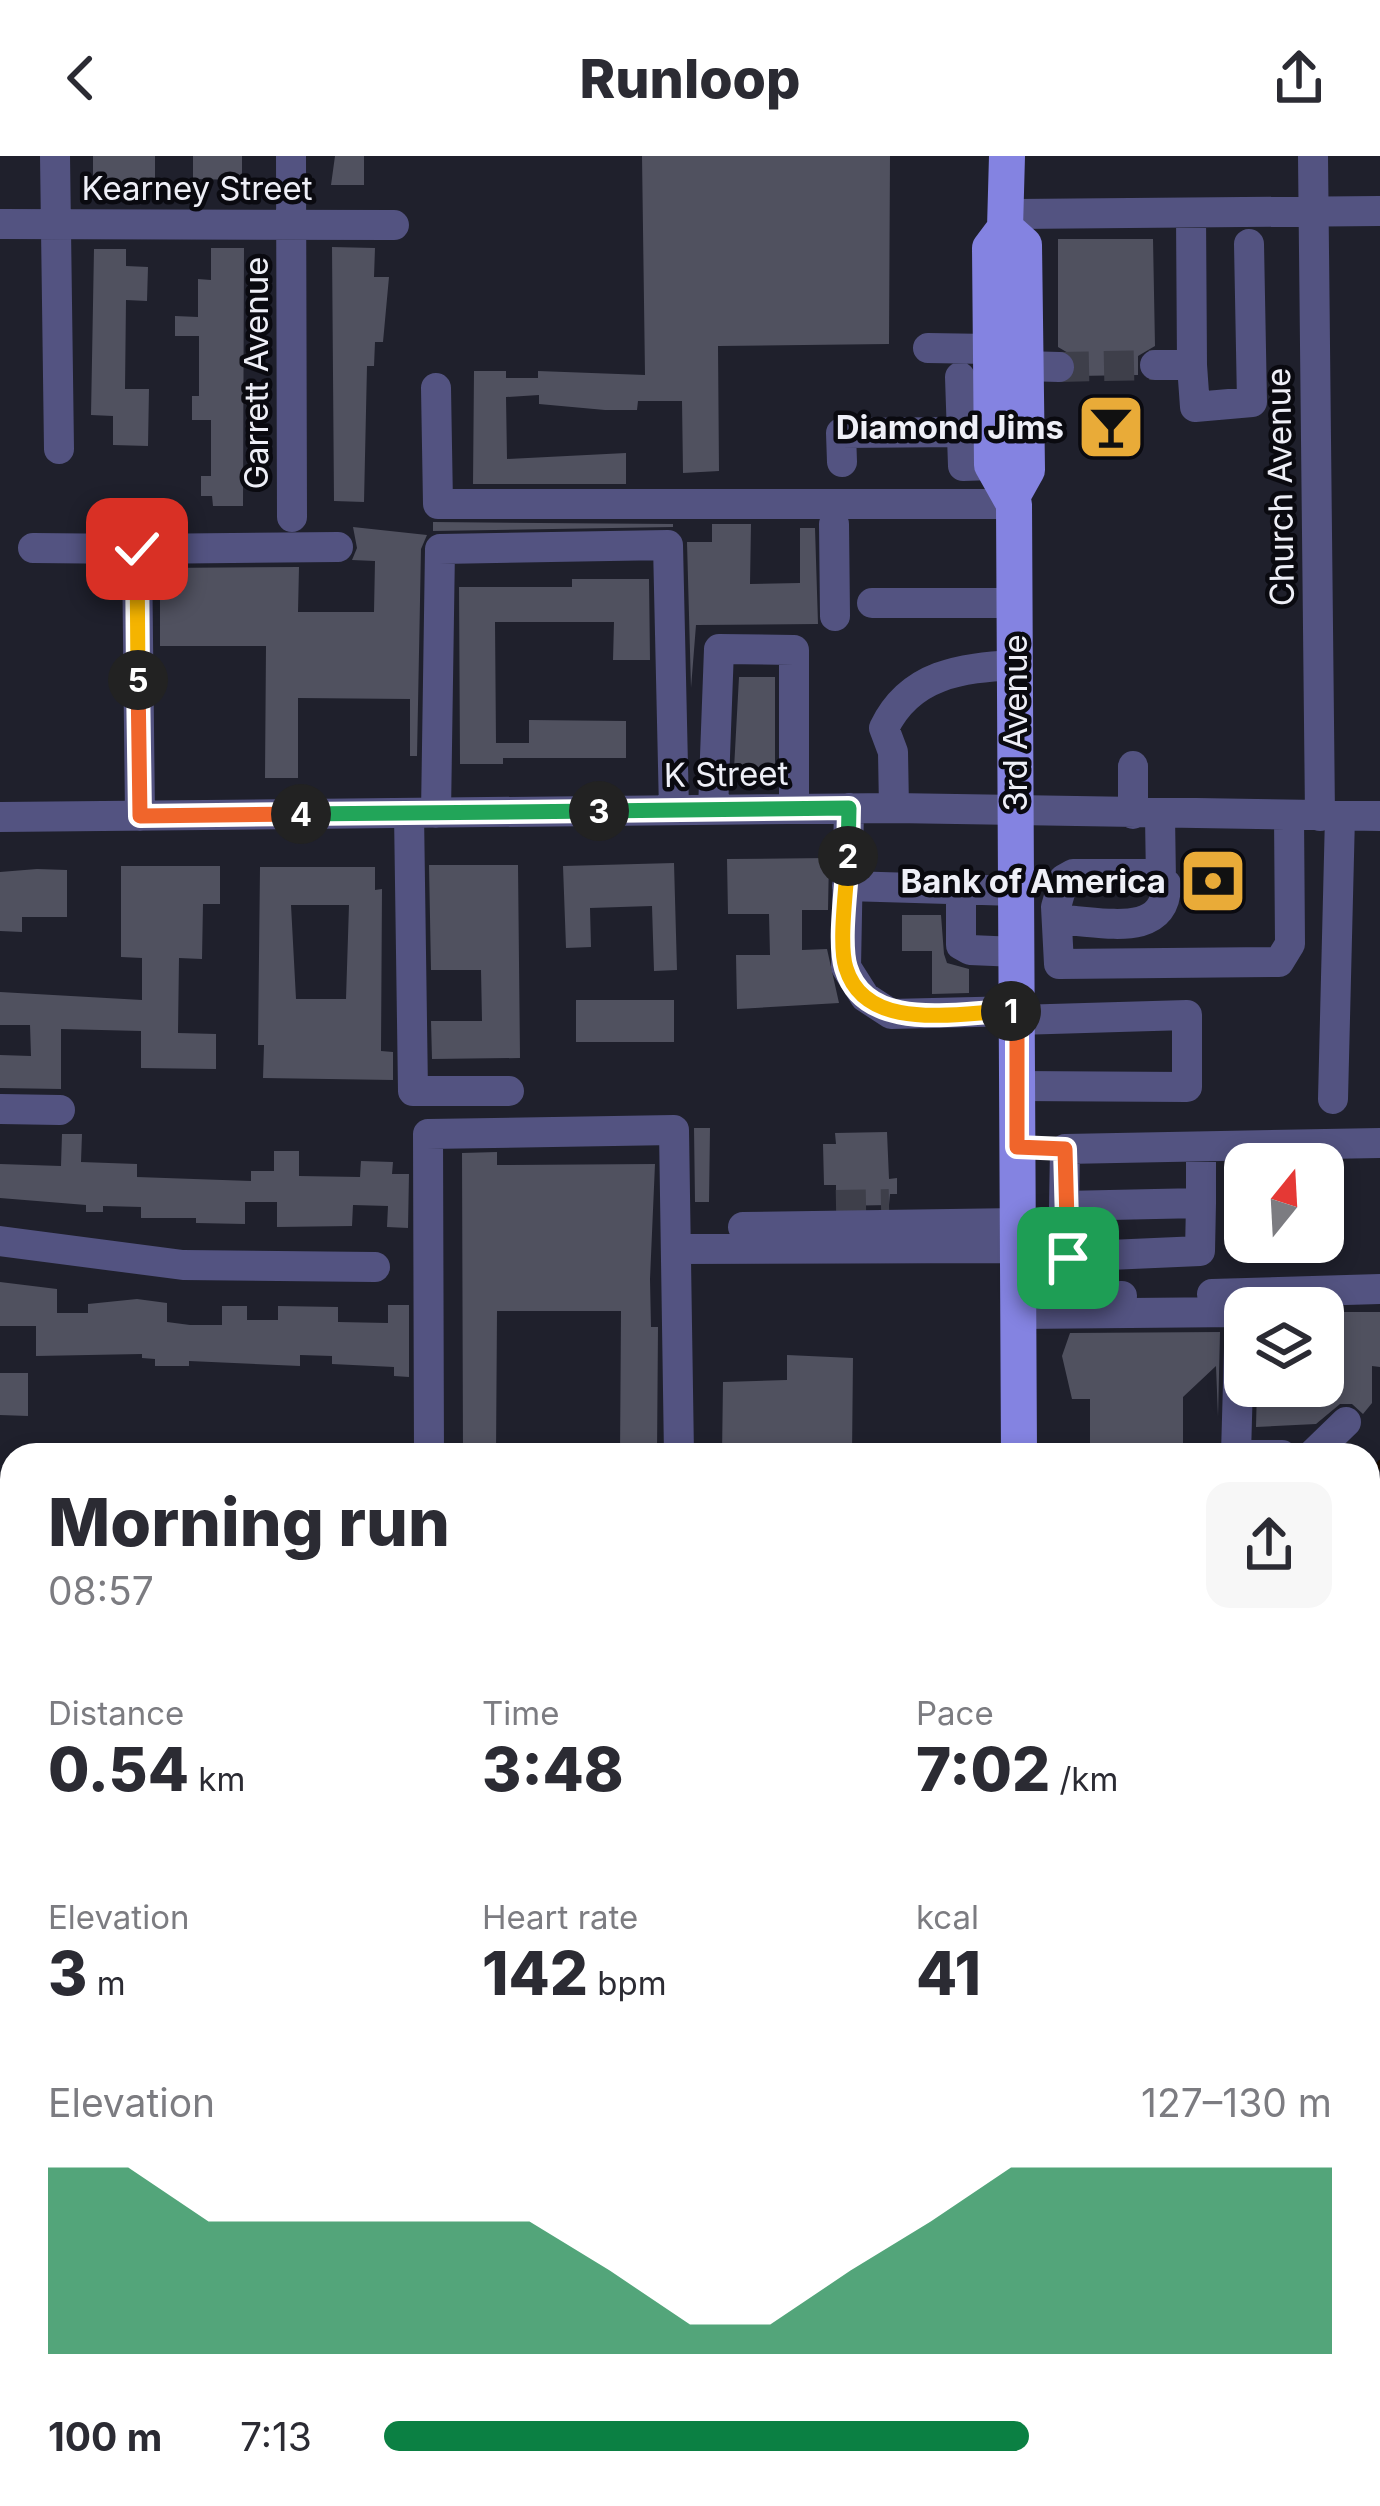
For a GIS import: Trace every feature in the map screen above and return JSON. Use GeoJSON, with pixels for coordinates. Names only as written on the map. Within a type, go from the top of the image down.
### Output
{"type":"FeatureCollection","features":[{"type":"Feature","properties":{"kind":"main road","name":"3rd Avenue"},"geometry":{"type":"LineString","coordinates":[[1007,156],[1006,221],[990,248],[990,349],[1008,497],[1014,603],[1019,1443]]}},
{"type":"Feature","properties":{"kind":"main road","name":"3rd Avenue"},"geometry":{"type":"LineString","coordinates":[[1006,221],[1024,245],[1042,366],[1027,470],[1008,497]]}},
{"type":"Feature","properties":{"kind":"street"},"geometry":{"type":"LineString","coordinates":[[55,156],[59,449]]}},
{"type":"Feature","properties":{"kind":"street","name":"Garrett Avenue"},"geometry":{"type":"LineString","coordinates":[[291,156],[292,517]]}},
{"type":"Feature","properties":{"kind":"street","name":"Church Avenue"},"geometry":{"type":"LineString","coordinates":[[1313,156],[1317,816]]}},
{"type":"Feature","properties":{"kind":"street"},"geometry":{"type":"LineString","coordinates":[[1006,221],[1380,211]]}},
{"type":"Feature","properties":{"kind":"street"},"geometry":{"type":"LineString","coordinates":[[1191,214],[1195,407],[1252,402],[1250,244]]}},
{"type":"Feature","properties":{"kind":"street","name":"Kearney Street"},"geometry":{"type":"LineString","coordinates":[[0,224],[394,225]]}},
{"type":"Feature","properties":{"kind":"street"},"geometry":{"type":"LineString","coordinates":[[928,348],[990,349]]}},
{"type":"Feature","properties":{"kind":"street"},"geometry":{"type":"LineString","coordinates":[[1155,365],[1192,365]]}},
{"type":"Feature","properties":{"kind":"street"},"geometry":{"type":"LineString","coordinates":[[960,377],[963,466],[1008,497]]}},
{"type":"Feature","properties":{"kind":"street"},"geometry":{"type":"LineString","coordinates":[[436,388],[438,504],[1008,497]]}},
{"type":"Feature","properties":{"kind":"street"},"geometry":{"type":"LineString","coordinates":[[842,462],[841,433],[963,432]]}},
{"type":"Feature","properties":{"kind":"street"},"geometry":{"type":"LineString","coordinates":[[773,523],[834,524],[1008,497]]}},
{"type":"Feature","properties":{"kind":"street"},"geometry":{"type":"LineString","coordinates":[[834,524],[835,616]]}},
{"type":"Feature","properties":{"kind":"street"},"geometry":{"type":"LineString","coordinates":[[509,1091],[412,1091],[422,813],[440,549],[668,545],[674,810]]}},
{"type":"Feature","properties":{"kind":"street"},"geometry":{"type":"LineString","coordinates":[[33,548],[338,548]]}},
{"type":"Feature","properties":{"kind":"street"},"geometry":{"type":"LineString","coordinates":[[137,549],[140,816]]}},
{"type":"Feature","properties":{"kind":"street"},"geometry":{"type":"LineString","coordinates":[[872,602],[1014,603]]}},
{"type":"Feature","properties":{"kind":"street"},"geometry":{"type":"LineString","coordinates":[[713,810],[719,649],[794,650],[794,809]]}},
{"type":"Feature","properties":{"kind":"street"},"geometry":{"type":"LineString","coordinates":[[894,808],[893,752],[884,728],[890,715],[921,683],[957,669],[1015,665]]}},
{"type":"Feature","properties":{"kind":"street"},"geometry":{"type":"LineString","coordinates":[[961,889],[961,945],[970,950],[1017,948],[1060,933],[1157,917],[1166,905],[1133,766]]}},
{"type":"Feature","properties":{"kind":"street"},"geometry":{"type":"LineString","coordinates":[[849,808],[846,968],[865,998],[891,1014],[1187,1015],[1186,1087],[1017,1086]]}},
{"type":"Feature","properties":{"kind":"street","name":"K Street"},"geometry":{"type":"LineString","coordinates":[[0,817],[849,808],[1380,816]]}},
{"type":"Feature","properties":{"kind":"street"},"geometry":{"type":"LineString","coordinates":[[1161,881],[1151,874],[1073,874],[1057,892],[1059,964],[1279,962],[1290,944],[1317,816]]}},
{"type":"Feature","properties":{"kind":"street"},"geometry":{"type":"LineString","coordinates":[[1317,816],[1333,1099]]}},
{"type":"Feature","properties":{"kind":"street"},"geometry":{"type":"LineString","coordinates":[[847,886],[1016,890]]}},
{"type":"Feature","properties":{"kind":"street"},"geometry":{"type":"LineString","coordinates":[[0,1108],[60,1110]]}},
{"type":"Feature","properties":{"kind":"street"},"geometry":{"type":"LineString","coordinates":[[429,1443],[428,1134],[674,1130],[679,1443]]}},
{"type":"Feature","properties":{"kind":"street"},"geometry":{"type":"LineString","coordinates":[[1017,1147],[1380,1143]]}},
{"type":"Feature","properties":{"kind":"street"},"geometry":{"type":"LineString","coordinates":[[1202,1147],[1204,1294]]}},
{"type":"Feature","properties":{"kind":"street"},"geometry":{"type":"LineString","coordinates":[[1065,1149],[1064,1206],[1089,1297],[1380,1289]]}},
{"type":"Feature","properties":{"kind":"street"},"geometry":{"type":"LineString","coordinates":[[1064,1206],[1201,1203]]}},
{"type":"Feature","properties":{"kind":"street"},"geometry":{"type":"LineString","coordinates":[[889,1204],[1018,1233],[1078,1258],[1200,1251]]}},
{"type":"Feature","properties":{"kind":"street"},"geometry":{"type":"LineString","coordinates":[[836,1205],[743,1217],[1018,1233]]}},
{"type":"Feature","properties":{"kind":"street"},"geometry":{"type":"LineString","coordinates":[[678,1249],[1018,1233]]}},
{"type":"Feature","properties":{"kind":"street"},"geometry":{"type":"LineString","coordinates":[[0,1241],[183,1265],[375,1267]]}},
{"type":"Feature","properties":{"kind":"street"},"geometry":{"type":"LineString","coordinates":[[1018,1314],[1240,1312],[1235,1443]]}},
{"type":"Feature","properties":{"kind":"street"},"geometry":{"type":"LineString","coordinates":[[1324,1443],[1346,1422]]}},
{"type":"Feature","properties":{"kind":"building"},"geometry":{"type":"Polygon","coordinates":[[[93,156],[155,156],[155,182],[93,182],[93,156]]]}},
{"type":"Feature","properties":{"kind":"building"},"geometry":{"type":"Polygon","coordinates":[[[193,156],[242,156],[242,180],[193,179],[193,156]]]}},
{"type":"Feature","properties":{"kind":"building"},"geometry":{"type":"Polygon","coordinates":[[[335,156],[364,156],[364,185],[331,185],[335,156]]]}},
{"type":"Feature","properties":{"kind":"building"},"geometry":{"type":"Polygon","coordinates":[[[642,156],[890,156],[889,344],[718,346],[719,471],[683,473],[682,401],[638,401],[637,410],[605,410],[539,404],[539,395],[506,397],[507,459],[626,453],[626,484],[473,484],[474,371],[506,371],[506,378],[538,378],[538,371],[645,375],[642,156]]]}},
{"type":"Feature","properties":{"kind":"building"},"geometry":{"type":"Polygon","coordinates":[[[1058,239],[1153,239],[1155,346],[1138,356],[1138,375],[1076,376],[1075,357],[1058,347],[1058,239]]]}},
{"type":"Feature","properties":{"kind":"building"},"geometry":{"type":"Polygon","coordinates":[[[332,247],[375,248],[374,277],[389,277],[383,342],[375,342],[374,366],[367,366],[364,502],[334,501],[332,247]]]}},
{"type":"Feature","properties":{"kind":"building"},"geometry":{"type":"Polygon","coordinates":[[[211,248],[244,248],[243,506],[213,506],[212,496],[201,496],[201,476],[211,476],[211,420],[192,420],[192,396],[199,396],[199,336],[175,336],[175,316],[198,317],[198,279],[211,280],[211,248]]]}},
{"type":"Feature","properties":{"kind":"building"},"geometry":{"type":"Polygon","coordinates":[[[94,249],[126,249],[126,266],[148,267],[147,301],[126,300],[125,389],[149,389],[148,446],[113,445],[113,416],[91,415],[94,249]]]}},
{"type":"Feature","properties":{"kind":"building"},"geometry":{"type":"Polygon","coordinates":[[[433,522],[673,524],[673,527],[433,531],[433,522]]]}},
{"type":"Feature","properties":{"kind":"building"},"geometry":{"type":"Polygon","coordinates":[[[712,524],[751,524],[750,584],[800,583],[800,528],[815,528],[818,624],[696,625],[691,688],[687,542],[712,542],[712,524]]]}},
{"type":"Feature","properties":{"kind":"building"},"geometry":{"type":"Polygon","coordinates":[[[353,527],[427,535],[421,549],[417,756],[410,756],[410,699],[298,698],[298,778],[265,778],[266,646],[160,646],[160,568],[299,567],[298,612],[374,612],[375,561],[352,560],[357,548],[353,527]]]}},
{"type":"Feature","properties":{"kind":"building"},"geometry":{"type":"Polygon","coordinates":[[[572,579],[649,579],[650,660],[613,660],[614,622],[495,622],[496,743],[529,743],[529,720],[626,721],[626,758],[503,758],[503,764],[460,764],[459,587],[572,587],[572,579]]]}},
{"type":"Feature","properties":{"kind":"building"},"geometry":{"type":"Polygon","coordinates":[[[739,677],[775,677],[775,768],[734,769],[739,677]]]}},
{"type":"Feature","properties":{"kind":"building"},"geometry":{"type":"Polygon","coordinates":[[[829,858],[828,910],[802,910],[802,950],[827,949],[839,1003],[737,1009],[736,955],[770,955],[769,914],[728,914],[727,859],[829,858]]]}},
{"type":"Feature","properties":{"kind":"building"},"geometry":{"type":"Polygon","coordinates":[[[674,863],[677,970],[654,971],[652,906],[590,908],[591,947],[566,948],[563,866],[674,863]]]}},
{"type":"Feature","properties":{"kind":"building"},"geometry":{"type":"Polygon","coordinates":[[[429,865],[518,865],[520,1058],[432,1059],[431,1021],[482,1021],[481,970],[431,970],[429,865]]]}},
{"type":"Feature","properties":{"kind":"building"},"geometry":{"type":"Polygon","coordinates":[[[121,866],[220,866],[220,904],[203,904],[202,959],[179,958],[178,1033],[216,1034],[216,1069],[141,1068],[141,1031],[61,1029],[61,1089],[0,1088],[0,1055],[31,1056],[30,1025],[0,1025],[0,992],[142,1000],[142,958],[121,957],[121,866]]]}},
{"type":"Feature","properties":{"kind":"building"},"geometry":{"type":"Polygon","coordinates":[[[260,867],[375,867],[375,890],[382,889],[381,1051],[393,1052],[393,1080],[263,1078],[264,1045],[258,1045],[260,867]],[[291,905],[296,999],[346,999],[349,905],[291,905]]]}},
{"type":"Feature","properties":{"kind":"building"},"geometry":{"type":"Polygon","coordinates":[[[67,870],[67,917],[22,917],[22,932],[0,931],[0,872],[67,870]]]}},
{"type":"Feature","properties":{"kind":"building"},"geometry":{"type":"Polygon","coordinates":[[[902,915],[941,915],[947,963],[969,969],[969,993],[932,994],[932,951],[902,951],[902,915]]]}},
{"type":"Feature","properties":{"kind":"building"},"geometry":{"type":"Polygon","coordinates":[[[576,1000],[674,1000],[674,1042],[576,1042],[576,1000]]]}},
{"type":"Feature","properties":{"kind":"building"},"geometry":{"type":"Polygon","coordinates":[[[694,1128],[710,1128],[709,1202],[695,1202],[694,1128]]]}},
{"type":"Feature","properties":{"kind":"building"},"geometry":{"type":"Polygon","coordinates":[[[887,1132],[889,1179],[897,1178],[897,1194],[890,1194],[889,1205],[836,1206],[836,1185],[824,1185],[823,1144],[836,1144],[835,1133],[887,1132]]]}},
{"type":"Feature","properties":{"kind":"building"},"geometry":{"type":"Polygon","coordinates":[[[62,1134],[82,1134],[81,1162],[137,1164],[137,1177],[251,1181],[251,1171],[274,1171],[274,1151],[299,1151],[299,1176],[360,1177],[361,1161],[393,1162],[392,1174],[409,1174],[408,1228],[387,1227],[388,1206],[353,1205],[352,1226],[277,1227],[277,1202],[245,1202],[245,1224],[141,1218],[141,1207],[103,1206],[103,1212],[86,1212],[86,1205],[0,1198],[0,1164],[61,1166],[62,1134]]]}},
{"type":"Feature","properties":{"kind":"building"},"geometry":{"type":"Polygon","coordinates":[[[497,1152],[497,1165],[655,1164],[650,1279],[651,1327],[658,1327],[657,1443],[620,1443],[621,1311],[497,1311],[496,1443],[463,1443],[462,1153],[497,1152]]]}},
{"type":"Feature","properties":{"kind":"building"},"geometry":{"type":"Polygon","coordinates":[[[0,1282],[57,1289],[57,1313],[88,1313],[88,1304],[137,1299],[167,1303],[167,1322],[190,1325],[222,1325],[222,1306],[247,1306],[247,1320],[278,1320],[278,1306],[338,1307],[338,1322],[388,1323],[388,1305],[409,1305],[409,1377],[394,1376],[394,1367],[332,1364],[332,1356],[300,1355],[300,1366],[189,1361],[189,1366],[155,1366],[155,1359],[142,1358],[142,1354],[36,1356],[36,1326],[0,1326],[0,1282]]]}},
{"type":"Feature","properties":{"kind":"building"},"geometry":{"type":"Polygon","coordinates":[[[1344,1312],[1380,1312],[1380,1367],[1372,1366],[1372,1403],[1363,1414],[1352,1404],[1344,1404],[1344,1312]]]}},
{"type":"Feature","properties":{"kind":"building"},"geometry":{"type":"Polygon","coordinates":[[[1220,1332],[1218,1417],[1216,1366],[1183,1397],[1183,1443],[1090,1443],[1090,1399],[1072,1399],[1062,1356],[1070,1333],[1220,1332]]]}},
{"type":"Feature","properties":{"kind":"building"},"geometry":{"type":"Polygon","coordinates":[[[787,1355],[853,1358],[852,1443],[722,1443],[723,1382],[787,1380],[787,1355]]]}},
{"type":"Feature","properties":{"kind":"building"},"geometry":{"type":"Polygon","coordinates":[[[0,1373],[28,1373],[28,1416],[0,1415],[0,1373]]]}},
{"type":"Feature","properties":{"kind":"building"},"geometry":{"type":"Polygon","coordinates":[[[1256,1407],[1336,1407],[1316,1424],[1256,1427],[1256,1407]]]}},
{"type":"Feature","properties":{"kind":"tunnel"},"geometry":{"type":"LineString","coordinates":[[1059,367],[1155,365]]}},
{"type":"Feature","properties":{"kind":"tunnel"},"geometry":{"type":"LineString","coordinates":[[836,1205],[889,1204]]}},
{"type":"Feature","properties":{"kind":"place","name":"Diamond Jims"},"geometry":{"type":"Point","coordinates":[1111,427]}},
{"type":"Feature","properties":{"kind":"place","name":"Bank of America"},"geometry":{"type":"Point","coordinates":[1213,881]}},
{"type":"Feature","properties":{"kind":"route"},"geometry":{"type":"LineString","coordinates":[[137,549],[140,816],[849,808],[846,968],[865,998],[891,1014],[1017,1011],[1017,1147],[1065,1149],[1068,1258]]}}]}
